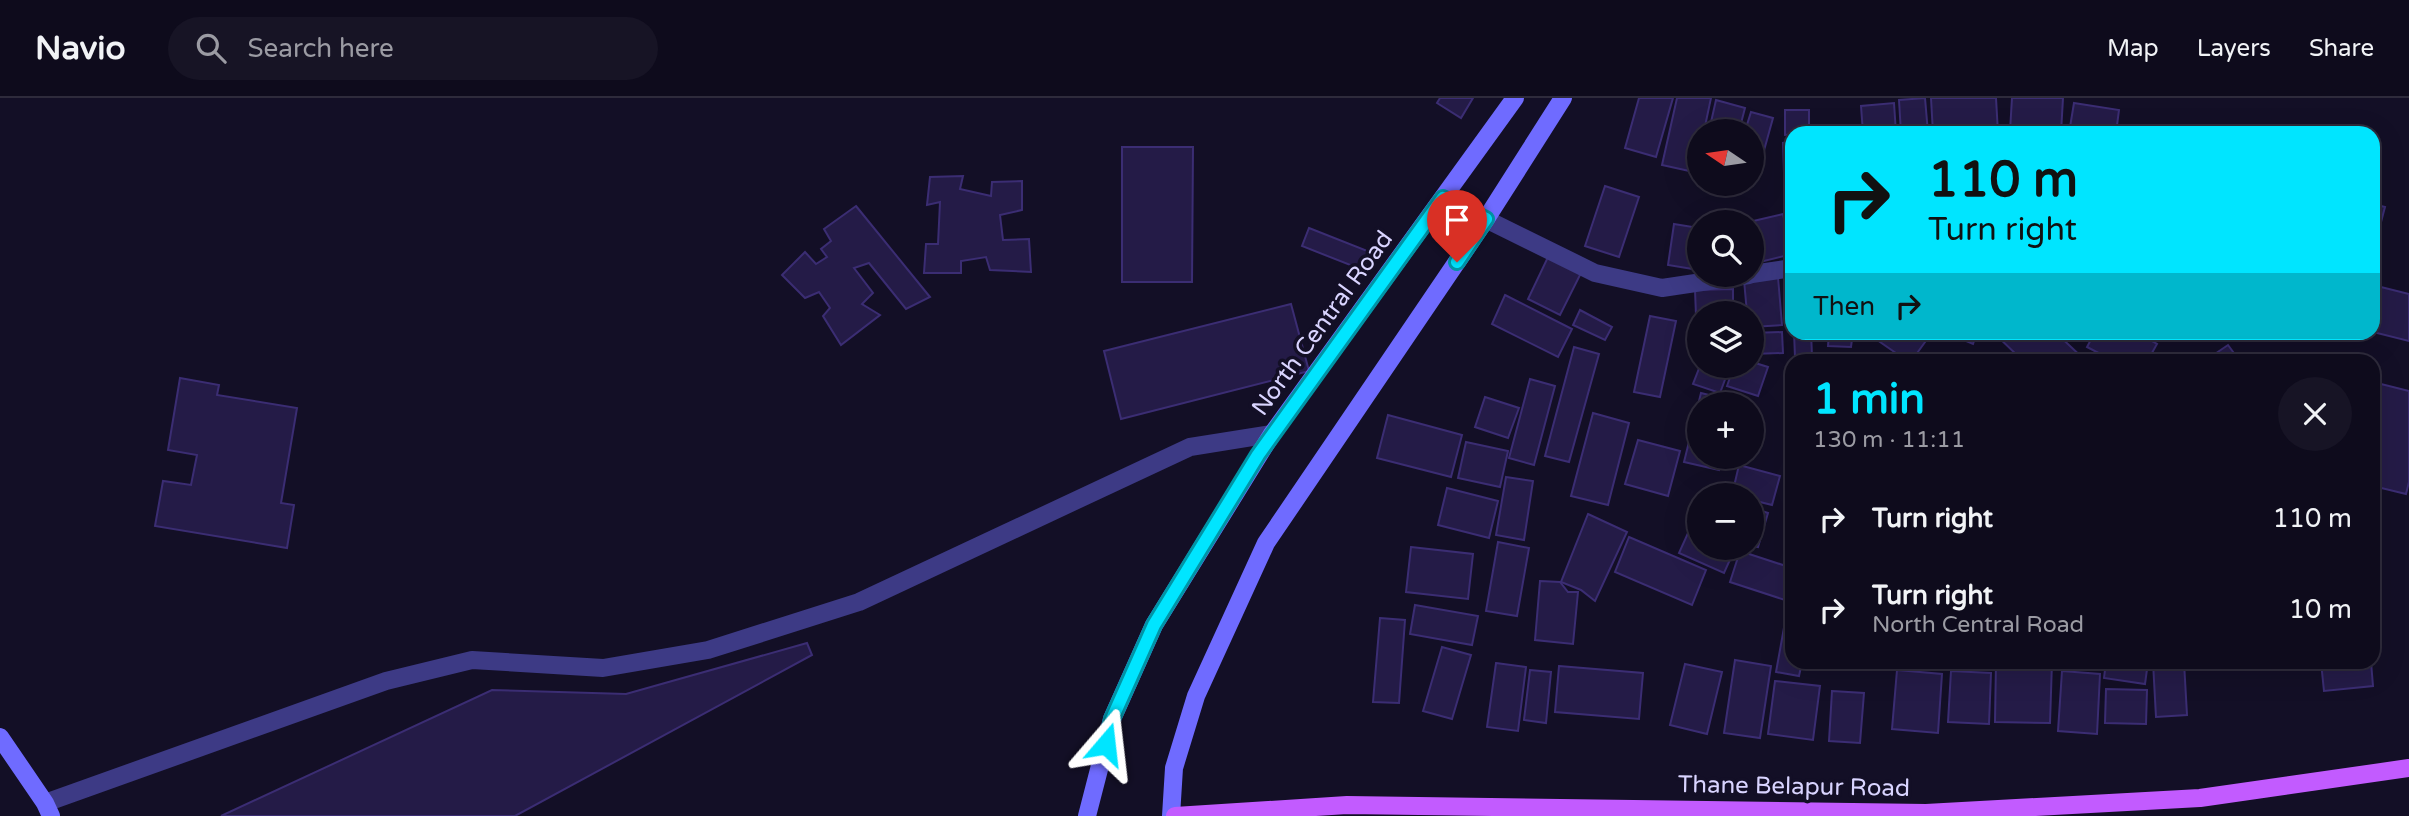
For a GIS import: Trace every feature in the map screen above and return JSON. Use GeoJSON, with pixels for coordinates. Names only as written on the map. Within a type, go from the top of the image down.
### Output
{"type":"FeatureCollection","features":[{"type":"Feature","properties":{"kind":"main road","name":"North Central Road"},"geometry":{"type":"LineString","coordinates":[[1087,816],[1112,719],[1154,625],[1272,434],[1515,98]]}},
{"type":"Feature","properties":{"kind":"main road"},"geometry":{"type":"LineString","coordinates":[[1173,816],[1174,768],[1196,696],[1266,543],[1486,219],[1563,98]]}},
{"type":"Feature","properties":{"kind":"main road"},"geometry":{"type":"LineString","coordinates":[[0,737],[48,810]]}},
{"type":"Feature","properties":{"kind":"main road","name":"Thane Belapur Road"},"geometry":{"type":"LineString","coordinates":[[1173,816],[1347,805],[1926,813],[2200,797],[2409,768]]}},
{"type":"Feature","properties":{"kind":"street"},"geometry":{"type":"LineString","coordinates":[[1443,198],[1595,273],[1662,288],[1687,284]]}},
{"type":"Feature","properties":{"kind":"street"},"geometry":{"type":"LineString","coordinates":[[1764,273],[1785,269]]}},
{"type":"Feature","properties":{"kind":"street"},"geometry":{"type":"LineString","coordinates":[[48,810],[386,681],[472,660],[604,668],[708,650],[859,603],[1190,447],[1272,434]]}},
{"type":"Feature","properties":{"kind":"building"},"geometry":{"type":"Polygon","coordinates":[[[1440,98],[1473,98],[1461,118],[1437,103],[1440,98]]]}},
{"type":"Feature","properties":{"kind":"building"},"geometry":{"type":"Polygon","coordinates":[[[1639,98],[1673,98],[1656,157],[1625,148],[1639,98]]]}},
{"type":"Feature","properties":{"kind":"building"},"geometry":{"type":"Polygon","coordinates":[[[1677,98],[1711,98],[1707,119],[1687,119],[1687,170],[1662,165],[1677,98]]]}},
{"type":"Feature","properties":{"kind":"building"},"geometry":{"type":"Polygon","coordinates":[[[1925,98],[1927,126],[1901,126],[1899,100],[1925,98]]]}},
{"type":"Feature","properties":{"kind":"building"},"geometry":{"type":"Polygon","coordinates":[[[1931,98],[1996,98],[1998,126],[1933,126],[1931,98]]]}},
{"type":"Feature","properties":{"kind":"building"},"geometry":{"type":"Polygon","coordinates":[[[2012,98],[2063,98],[2061,126],[2010,126],[2012,98]]]}},
{"type":"Feature","properties":{"kind":"building"},"geometry":{"type":"Polygon","coordinates":[[[1716,100],[1745,108],[1742,119],[1712,119],[1716,100]]]}},
{"type":"Feature","properties":{"kind":"building"},"geometry":{"type":"Polygon","coordinates":[[[1894,103],[1896,126],[1862,126],[1861,106],[1894,103]]]}},
{"type":"Feature","properties":{"kind":"building"},"geometry":{"type":"Polygon","coordinates":[[[2074,103],[2119,110],[2117,126],[2070,126],[2074,103]]]}},
{"type":"Feature","properties":{"kind":"building"},"geometry":{"type":"Polygon","coordinates":[[[1785,110],[1809,110],[1809,126],[1785,126],[1785,110]]]}},
{"type":"Feature","properties":{"kind":"building"},"geometry":{"type":"Polygon","coordinates":[[[1751,112],[1773,118],[1764,150],[1764,119],[1749,119],[1751,112]]]}},
{"type":"Feature","properties":{"kind":"building"},"geometry":{"type":"Polygon","coordinates":[[[1785,143],[1785,173],[1784,173],[1785,143]]]}},
{"type":"Feature","properties":{"kind":"building"},"geometry":{"type":"Polygon","coordinates":[[[1122,147],[1193,147],[1192,282],[1122,282],[1122,147]]]}},
{"type":"Feature","properties":{"kind":"building"},"geometry":{"type":"Polygon","coordinates":[[[963,176],[960,189],[991,196],[992,182],[1022,181],[1022,210],[1000,215],[1003,240],[1029,239],[1031,272],[990,270],[986,257],[961,261],[961,273],[924,273],[926,244],[938,244],[940,202],[927,205],[930,177],[963,176]]]}},
{"type":"Feature","properties":{"kind":"building"},"geometry":{"type":"Polygon","coordinates":[[[1605,186],[1639,197],[1619,257],[1585,246],[1605,186]]]}},
{"type":"Feature","properties":{"kind":"building"},"geometry":{"type":"Polygon","coordinates":[[[856,206],[930,297],[906,309],[869,263],[854,268],[873,293],[862,304],[880,315],[841,345],[823,316],[830,308],[819,292],[805,298],[782,275],[805,252],[816,264],[827,257],[821,249],[831,241],[824,229],[856,206]]]}},
{"type":"Feature","properties":{"kind":"building"},"geometry":{"type":"Polygon","coordinates":[[[2380,206],[2385,207],[2380,226],[2380,206]]]}},
{"type":"Feature","properties":{"kind":"building"},"geometry":{"type":"Polygon","coordinates":[[[1783,214],[1785,256],[1764,261],[1764,218],[1783,214]]]}},
{"type":"Feature","properties":{"kind":"building"},"geometry":{"type":"Polygon","coordinates":[[[1674,224],[1687,226],[1687,268],[1668,265],[1674,224]]]}},
{"type":"Feature","properties":{"kind":"building"},"geometry":{"type":"Polygon","coordinates":[[[1309,228],[1370,252],[1363,270],[1302,246],[1309,228]]]}},
{"type":"Feature","properties":{"kind":"building"},"geometry":{"type":"Polygon","coordinates":[[[1548,257],[1581,273],[1560,315],[1528,299],[1548,257]]]}},
{"type":"Feature","properties":{"kind":"building"},"geometry":{"type":"Polygon","coordinates":[[[1778,277],[1782,325],[1764,326],[1764,301],[1746,301],[1745,287],[1764,287],[1764,278],[1778,277]]]}},
{"type":"Feature","properties":{"kind":"building"},"geometry":{"type":"Polygon","coordinates":[[[2380,287],[2409,294],[2409,341],[2380,334],[2380,287]]]}},
{"type":"Feature","properties":{"kind":"building"},"geometry":{"type":"Polygon","coordinates":[[[1733,289],[1733,301],[1695,301],[1695,290],[1733,289]]]}},
{"type":"Feature","properties":{"kind":"building"},"geometry":{"type":"Polygon","coordinates":[[[1505,295],[1572,329],[1558,357],[1492,324],[1505,295]]]}},
{"type":"Feature","properties":{"kind":"building"},"geometry":{"type":"Polygon","coordinates":[[[1291,304],[1309,371],[1121,419],[1104,351],[1291,304]]]}},
{"type":"Feature","properties":{"kind":"building"},"geometry":{"type":"Polygon","coordinates":[[[1580,310],[1612,327],[1605,340],[1573,325],[1580,310]]]}},
{"type":"Feature","properties":{"kind":"building"},"geometry":{"type":"Polygon","coordinates":[[[1650,316],[1676,321],[1660,397],[1634,392],[1650,316]]]}},
{"type":"Feature","properties":{"kind":"building"},"geometry":{"type":"Polygon","coordinates":[[[1782,332],[1783,353],[1764,354],[1764,333],[1782,332]]]}},
{"type":"Feature","properties":{"kind":"building"},"geometry":{"type":"Polygon","coordinates":[[[1794,340],[1811,340],[1812,354],[1795,354],[1794,340]]]}},
{"type":"Feature","properties":{"kind":"building"},"geometry":{"type":"Polygon","coordinates":[[[1828,340],[1852,340],[1851,347],[1828,346],[1828,340]]]}},
{"type":"Feature","properties":{"kind":"building"},"geometry":{"type":"Polygon","coordinates":[[[1877,340],[1927,340],[1916,354],[1897,354],[1877,340]]]}},
{"type":"Feature","properties":{"kind":"building"},"geometry":{"type":"Polygon","coordinates":[[[2001,340],[2064,340],[2079,354],[2016,354],[2001,340]]]}},
{"type":"Feature","properties":{"kind":"building"},"geometry":{"type":"Polygon","coordinates":[[[2091,340],[2150,340],[2157,344],[2151,354],[2100,354],[2087,347],[2091,340]]]}},
{"type":"Feature","properties":{"kind":"building"},"geometry":{"type":"Polygon","coordinates":[[[2228,345],[2235,354],[2215,354],[2228,345]]]}},
{"type":"Feature","properties":{"kind":"building"},"geometry":{"type":"Polygon","coordinates":[[[1574,347],[1599,354],[1569,462],[1545,456],[1574,347]]]}},
{"type":"Feature","properties":{"kind":"building"},"geometry":{"type":"Polygon","coordinates":[[[1764,366],[1768,367],[1759,392],[1746,392],[1727,386],[1730,378],[1764,378],[1764,366]]]}},
{"type":"Feature","properties":{"kind":"building"},"geometry":{"type":"Polygon","coordinates":[[[180,378],[219,385],[217,395],[297,408],[281,503],[294,505],[287,548],[155,526],[163,481],[191,485],[197,455],[168,450],[180,378]]]}},
{"type":"Feature","properties":{"kind":"building"},"geometry":{"type":"Polygon","coordinates":[[[1695,378],[1726,378],[1720,392],[1693,384],[1695,378]]]}},
{"type":"Feature","properties":{"kind":"building"},"geometry":{"type":"Polygon","coordinates":[[[1530,379],[1555,386],[1534,465],[1509,458],[1530,379]]]}},
{"type":"Feature","properties":{"kind":"building"},"geometry":{"type":"Polygon","coordinates":[[[2380,384],[2409,391],[2409,482],[2406,494],[2380,488],[2380,384]]]}},
{"type":"Feature","properties":{"kind":"building"},"geometry":{"type":"Polygon","coordinates":[[[1485,397],[1519,408],[1508,438],[1475,427],[1485,397]]]}},
{"type":"Feature","properties":{"kind":"building"},"geometry":{"type":"Polygon","coordinates":[[[1593,413],[1629,423],[1608,505],[1571,496],[1593,413]]]}},
{"type":"Feature","properties":{"kind":"building"},"geometry":{"type":"Polygon","coordinates":[[[1388,415],[1462,435],[1451,477],[1377,458],[1388,415]]]}},
{"type":"Feature","properties":{"kind":"building"},"geometry":{"type":"Polygon","coordinates":[[[1638,440],[1680,451],[1668,496],[1625,484],[1638,440]]]}},
{"type":"Feature","properties":{"kind":"building"},"geometry":{"type":"Polygon","coordinates":[[[1466,442],[1508,451],[1500,487],[1458,478],[1466,442]]]}},
{"type":"Feature","properties":{"kind":"building"},"geometry":{"type":"Polygon","coordinates":[[[1738,469],[1754,469],[1780,476],[1772,505],[1764,503],[1764,483],[1735,483],[1738,469]]]}},
{"type":"Feature","properties":{"kind":"building"},"geometry":{"type":"Polygon","coordinates":[[[1506,477],[1533,481],[1524,540],[1496,535],[1506,477]]]}},
{"type":"Feature","properties":{"kind":"building"},"geometry":{"type":"Polygon","coordinates":[[[1447,488],[1498,501],[1489,538],[1438,525],[1447,488]]]}},
{"type":"Feature","properties":{"kind":"building"},"geometry":{"type":"Polygon","coordinates":[[[1588,514],[1627,532],[1595,601],[1581,590],[1561,582],[1588,514]]]}},
{"type":"Feature","properties":{"kind":"building"},"geometry":{"type":"Polygon","coordinates":[[[1687,535],[1687,557],[1679,553],[1687,535]]]}},
{"type":"Feature","properties":{"kind":"building"},"geometry":{"type":"Polygon","coordinates":[[[1629,537],[1706,570],[1692,605],[1615,572],[1629,537]]]}},
{"type":"Feature","properties":{"kind":"building"},"geometry":{"type":"Polygon","coordinates":[[[1498,542],[1529,548],[1517,616],[1486,611],[1498,542]]]}},
{"type":"Feature","properties":{"kind":"building"},"geometry":{"type":"Polygon","coordinates":[[[1411,547],[1473,554],[1468,599],[1406,592],[1411,547]]]}},
{"type":"Feature","properties":{"kind":"building"},"geometry":{"type":"Polygon","coordinates":[[[1764,559],[1785,566],[1785,600],[1730,582],[1737,560],[1764,559]]]}},
{"type":"Feature","properties":{"kind":"building"},"geometry":{"type":"Polygon","coordinates":[[[1695,560],[1730,560],[1724,573],[1695,560]]]}},
{"type":"Feature","properties":{"kind":"building"},"geometry":{"type":"Polygon","coordinates":[[[1540,581],[1560,582],[1568,592],[1578,592],[1573,644],[1535,640],[1540,581]]]}},
{"type":"Feature","properties":{"kind":"building"},"geometry":{"type":"Polygon","coordinates":[[[1415,605],[1478,616],[1472,645],[1410,634],[1415,605]]]}},
{"type":"Feature","properties":{"kind":"building"},"geometry":{"type":"Polygon","coordinates":[[[1380,618],[1405,620],[1399,703],[1373,702],[1380,618]]]}},
{"type":"Feature","properties":{"kind":"building"},"geometry":{"type":"Polygon","coordinates":[[[1785,622],[1785,669],[1800,669],[1799,676],[1776,672],[1785,622]]]}},
{"type":"Feature","properties":{"kind":"building"},"geometry":{"type":"Polygon","coordinates":[[[807,643],[812,655],[515,816],[221,816],[492,690],[626,694],[807,643]]]}},
{"type":"Feature","properties":{"kind":"building"},"geometry":{"type":"Polygon","coordinates":[[[1442,647],[1471,655],[1452,719],[1423,711],[1442,647]]]}},
{"type":"Feature","properties":{"kind":"building"},"geometry":{"type":"Polygon","coordinates":[[[1735,660],[1771,666],[1760,738],[1724,733],[1735,660]]]}},
{"type":"Feature","properties":{"kind":"building"},"geometry":{"type":"Polygon","coordinates":[[[1496,663],[1526,667],[1518,731],[1487,727],[1496,663]]]}},
{"type":"Feature","properties":{"kind":"building"},"geometry":{"type":"Polygon","coordinates":[[[1685,664],[1722,672],[1707,734],[1670,725],[1685,664]]]}},
{"type":"Feature","properties":{"kind":"building"},"geometry":{"type":"Polygon","coordinates":[[[1559,666],[1643,673],[1639,719],[1555,712],[1559,666]]]}},
{"type":"Feature","properties":{"kind":"building"},"geometry":{"type":"Polygon","coordinates":[[[1996,669],[2052,669],[2050,723],[1995,722],[1996,669]]]}},
{"type":"Feature","properties":{"kind":"building"},"geometry":{"type":"Polygon","coordinates":[[[2105,669],[2147,669],[2145,684],[2104,678],[2105,669]]]}},
{"type":"Feature","properties":{"kind":"building"},"geometry":{"type":"Polygon","coordinates":[[[2153,669],[2184,669],[2187,715],[2156,717],[2153,669]]]}},
{"type":"Feature","properties":{"kind":"building"},"geometry":{"type":"Polygon","coordinates":[[[2322,669],[2372,669],[2373,686],[2324,691],[2322,669]]]}},
{"type":"Feature","properties":{"kind":"building"},"geometry":{"type":"Polygon","coordinates":[[[1530,670],[1551,672],[1546,723],[1524,720],[1530,670]]]}},
{"type":"Feature","properties":{"kind":"building"},"geometry":{"type":"Polygon","coordinates":[[[1897,670],[1942,674],[1938,733],[1892,729],[1897,670]]]}},
{"type":"Feature","properties":{"kind":"building"},"geometry":{"type":"Polygon","coordinates":[[[1951,671],[1991,673],[1989,724],[1948,722],[1951,671]]]}},
{"type":"Feature","properties":{"kind":"building"},"geometry":{"type":"Polygon","coordinates":[[[2062,671],[2100,674],[2097,734],[2058,731],[2062,671]]]}},
{"type":"Feature","properties":{"kind":"building"},"geometry":{"type":"Polygon","coordinates":[[[1775,681],[1820,686],[1813,740],[1768,734],[1775,681]]]}},
{"type":"Feature","properties":{"kind":"building"},"geometry":{"type":"Polygon","coordinates":[[[2106,689],[2147,690],[2146,724],[2105,723],[2106,689]]]}},
{"type":"Feature","properties":{"kind":"building"},"geometry":{"type":"Polygon","coordinates":[[[1832,691],[1864,693],[1860,743],[1829,741],[1832,691]]]}},
{"type":"Feature","properties":{"kind":"route"},"geometry":{"type":"LineString","coordinates":[[1106,744],[1112,719],[1154,625],[1258,455],[1443,198],[1486,219],[1457,262]]}}]}
